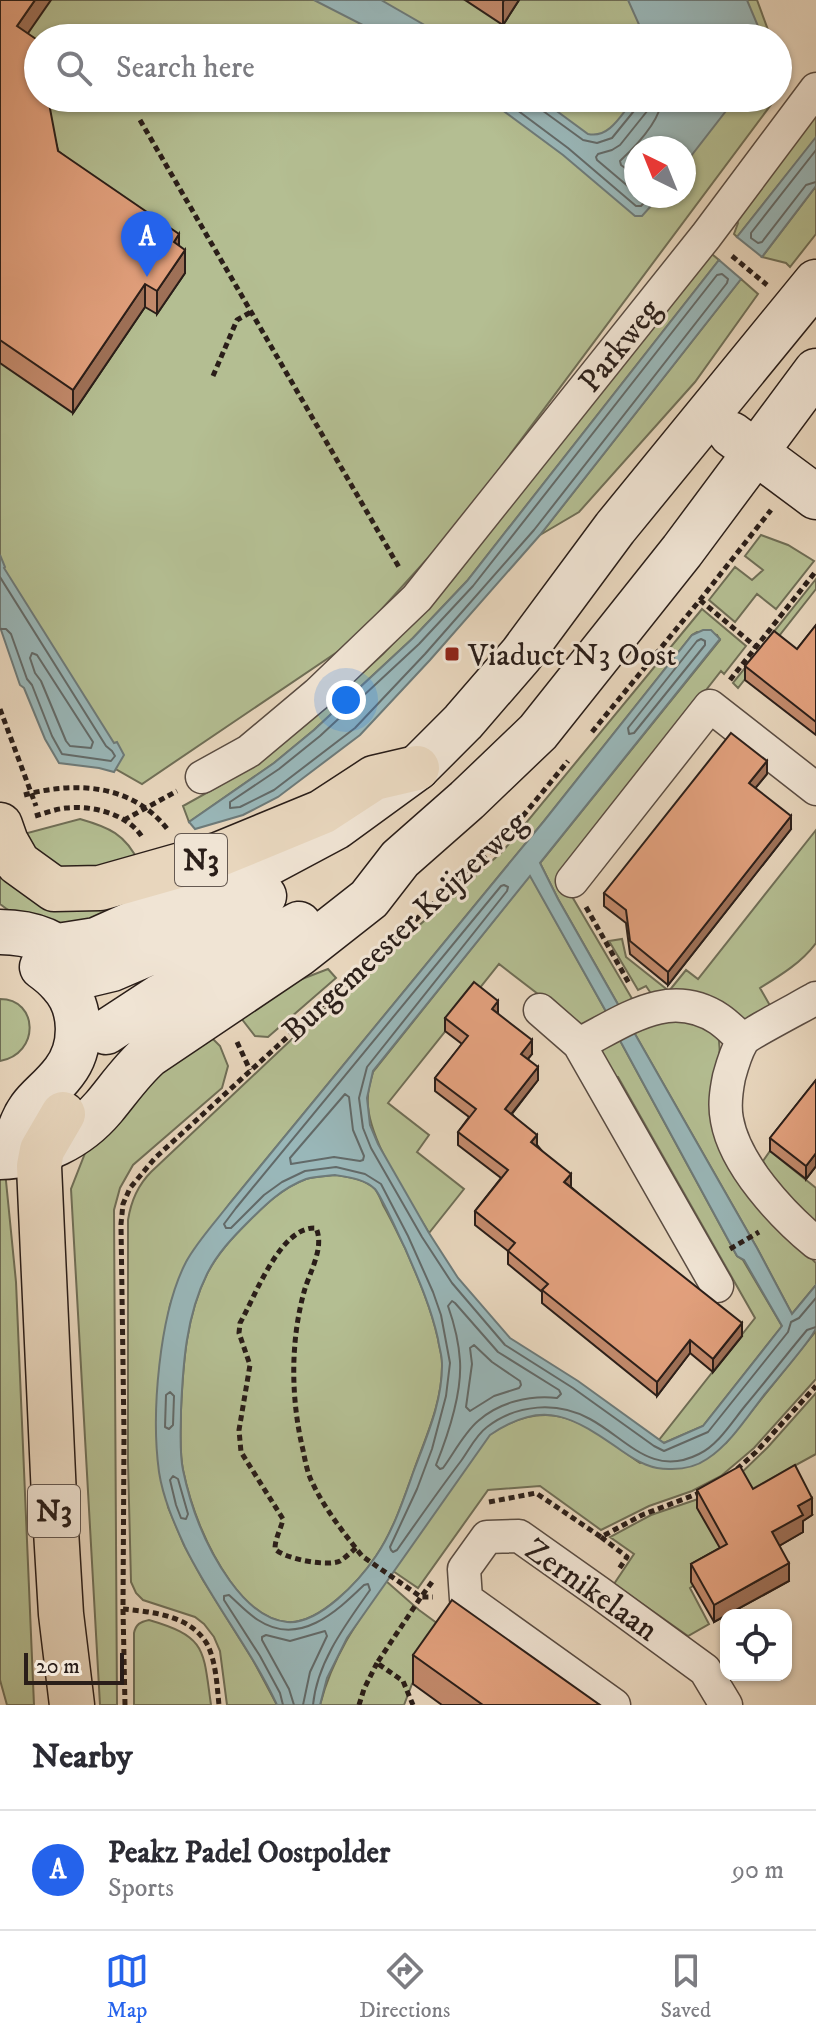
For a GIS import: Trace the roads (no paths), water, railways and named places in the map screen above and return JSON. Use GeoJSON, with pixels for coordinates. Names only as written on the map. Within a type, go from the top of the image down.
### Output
{"type":"FeatureCollection","features":[{"type":"Feature","properties":{"kind":"main road","name":"N3"},"geometry":{"type":"LineString","coordinates":[[19,820],[6,842],[18,863],[54,889],[100,888],[220,854],[322,812],[374,778],[417,768]]}},
{"type":"Feature","properties":{"kind":"main road","name":"N3"},"geometry":{"type":"LineString","coordinates":[[47,1330],[17,1216],[12,1169],[30,1140],[65,1155],[47,1330],[61,1614],[72,1705]]}},
{"type":"Feature","properties":{"kind":"street","name":"Parkweg"},"geometry":{"type":"LineString","coordinates":[[202,777],[261,742],[317,694],[417,598],[706,236],[816,89]]}},
{"type":"Feature","properties":{"kind":"street"},"geometry":{"type":"LineString","coordinates":[[69,969],[96,940],[237,880],[336,827],[417,768],[463,722],[521,655],[615,528],[816,282]]}},
{"type":"Feature","properties":{"kind":"street","name":"Burgemeester Keijzerweg"},"geometry":{"type":"LineString","coordinates":[[30,1140],[103,1108],[149,1055],[255,985],[369,899],[400,859],[538,732],[682,551],[816,371]]}},
{"type":"Feature","properties":{"kind":"street"},"geometry":{"type":"LineString","coordinates":[[706,416],[806,488]]}},
{"type":"Feature","properties":{"kind":"street"},"geometry":{"type":"LineString","coordinates":[[572,881],[710,706],[816,789]]}},
{"type":"Feature","properties":{"kind":"street","name":"Burgemeester Keijzerweg"},"geometry":{"type":"LineString","coordinates":[[106,1032],[161,996],[285,932],[400,859]]}},
{"type":"Feature","properties":{"kind":"street"},"geometry":{"type":"LineString","coordinates":[[0,932],[19,932],[38,937],[69,969],[99,1000],[106,1032],[95,1075],[84,1094],[30,1140],[24,1117],[31,1105],[67,1069],[75,1050],[78,1024],[69,969]]}},
{"type":"Feature","properties":{"kind":"street"},"geometry":{"type":"LineString","coordinates":[[0,956],[69,969]]}},
{"type":"Feature","properties":{"kind":"street"},"geometry":{"type":"LineString","coordinates":[[816,998],[743,1040],[732,1065],[725,1096],[727,1121],[735,1145],[756,1180],[785,1216],[816,1243]]}},
{"type":"Feature","properties":{"kind":"street"},"geometry":{"type":"LineString","coordinates":[[579,1044],[644,1011],[685,1004],[718,1018],[743,1040]]}},
{"type":"Feature","properties":{"kind":"street"},"geometry":{"type":"LineString","coordinates":[[540,1010],[579,1044],[717,1286]]}},
{"type":"Feature","properties":{"kind":"street","name":"Zernikelaan"},"geometry":{"type":"LineString","coordinates":[[614,1705],[466,1599],[464,1569],[487,1537],[519,1536],[705,1670],[726,1705]]}},
{"type":"Feature","properties":{"kind":"water"},"geometry":{"type":"Polygon","coordinates":[[[314,0],[381,0],[423,24],[361,24],[314,0]]]}},
{"type":"Feature","properties":{"kind":"water"},"geometry":{"type":"Polygon","coordinates":[[[628,0],[747,0],[757,24],[639,24],[628,0]]]}},
{"type":"Feature","properties":{"kind":"water"},"geometry":{"type":"Polygon","coordinates":[[[505,112],[558,112],[588,134],[596,135],[609,129],[624,112],[725,112],[696,150],[696,136],[624,136],[624,207],[563,155],[505,112]]]}},
{"type":"Feature","properties":{"kind":"water"},"geometry":{"type":"Polygon","coordinates":[[[816,137],[816,186],[762,257],[737,237],[816,137]]]}},
{"type":"Feature","properties":{"kind":"water"},"geometry":{"type":"Polygon","coordinates":[[[626,208],[649,208],[642,216],[635,216],[626,208]]]}},
{"type":"Feature","properties":{"kind":"water"},"geometry":{"type":"Polygon","coordinates":[[[719,260],[741,279],[540,535],[430,660],[360,735],[278,797],[243,815],[195,829],[189,822],[274,763],[314,730],[413,638],[467,581],[719,260]]]}},
{"type":"Feature","properties":{"kind":"water"},"geometry":{"type":"Polygon","coordinates":[[[0,555],[4,568],[124,755],[114,772],[59,763],[45,739],[20,685],[0,627],[0,555]]]}},
{"type":"Feature","properties":{"kind":"water"},"geometry":{"type":"Polygon","coordinates":[[[711,630],[720,639],[540,863],[620,1008],[608,1015],[530,876],[373,1071],[367,1098],[370,1125],[429,1233],[458,1278],[510,1338],[578,1381],[664,1443],[703,1426],[782,1326],[744,1260],[737,1256],[617,1035],[631,1027],[792,1314],[816,1285],[816,1328],[731,1438],[715,1453],[695,1465],[665,1469],[646,1464],[588,1429],[558,1416],[527,1417],[490,1435],[347,1638],[327,1678],[320,1705],[277,1705],[185,1547],[161,1482],[156,1422],[159,1365],[177,1284],[186,1262],[206,1232],[544,821],[692,635],[711,630]],[[335,1175],[309,1178],[289,1187],[261,1209],[225,1246],[211,1267],[194,1306],[185,1358],[181,1455],[195,1514],[214,1556],[241,1595],[262,1613],[287,1622],[312,1616],[338,1599],[360,1577],[382,1546],[397,1516],[428,1433],[442,1377],[442,1357],[432,1316],[386,1208],[371,1186],[335,1175]]]}},
{"type":"Feature","properties":{"kind":"place","name":"Peakz Padel Oostpolder"},"geometry":{"type":"Point","coordinates":[147,277]}},
{"type":"Feature","properties":{"kind":"place","name":"Viaduct N3 Oost"},"geometry":{"type":"Point","coordinates":[452,654]}}]}
